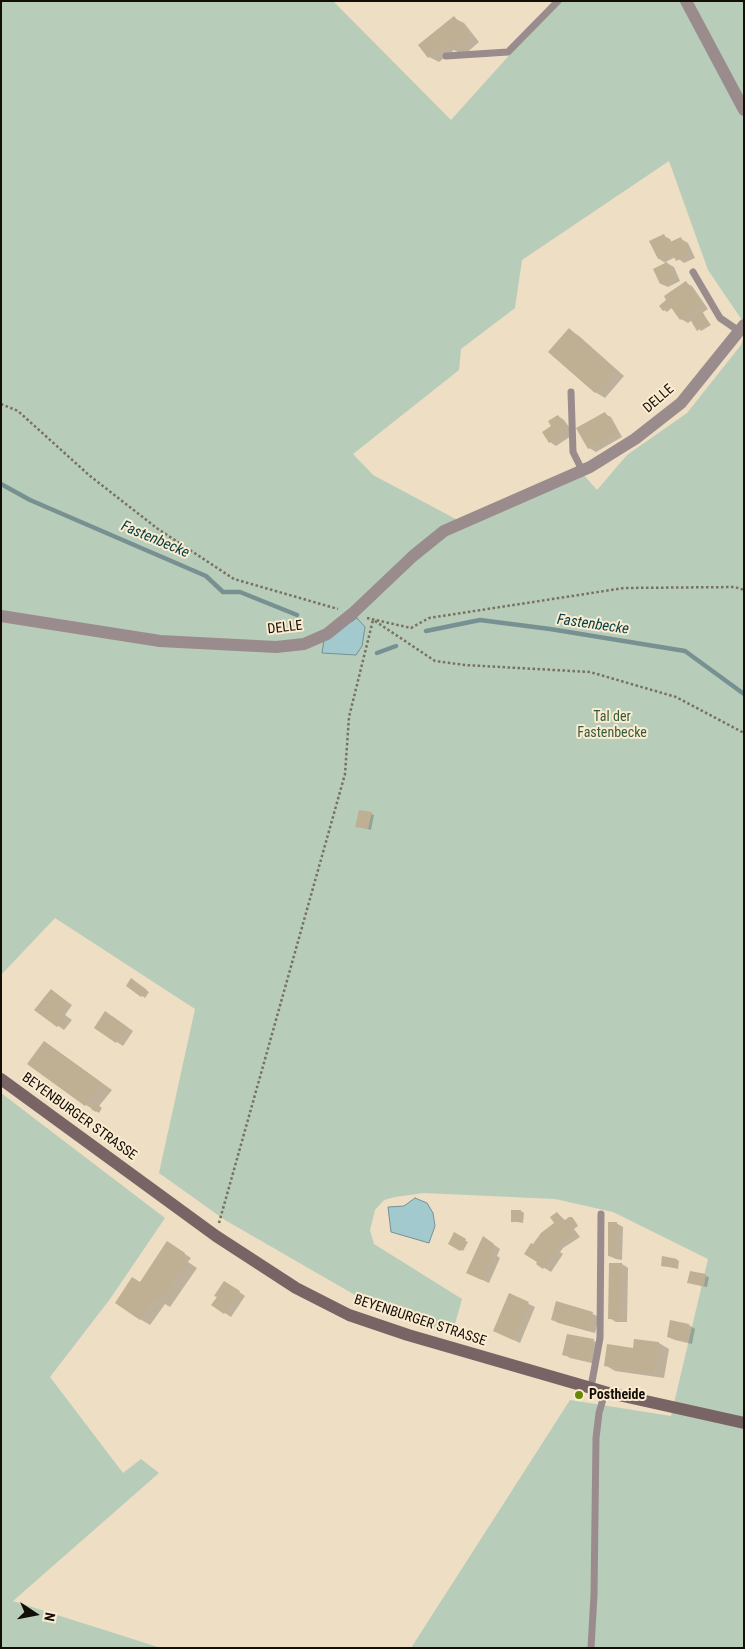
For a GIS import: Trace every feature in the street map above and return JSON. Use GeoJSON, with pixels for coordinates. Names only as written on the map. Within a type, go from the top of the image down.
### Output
{"type":"FeatureCollection","features":[{"type":"Feature","properties":{"kind":"main road","name":"BEYENBURGER STRASSE"},"geometry":{"type":"LineString","coordinates":[[1,1079],[216,1236],[296,1288],[349,1315],[408,1335],[605,1392],[744,1423]]}},
{"type":"Feature","properties":{"kind":"street"},"geometry":{"type":"LineString","coordinates":[[686,1],[744,110]]}},
{"type":"Feature","properties":{"kind":"street","name":"DELLE"},"geometry":{"type":"LineString","coordinates":[[1,616],[160,642],[276,647],[304,644],[327,634],[353,613],[413,556],[444,532],[582,470],[635,439],[681,403],[741,328]]}},
{"type":"Feature","properties":{"kind":"lane"},"geometry":{"type":"LineString","coordinates":[[446,56],[508,52],[558,1]]}},
{"type":"Feature","properties":{"kind":"lane","name":"DELLE"},"geometry":{"type":"LineString","coordinates":[[693,272],[720,318],[741,328]]}},
{"type":"Feature","properties":{"kind":"lane"},"geometry":{"type":"LineString","coordinates":[[572,392],[573,452],[582,470]]}},
{"type":"Feature","properties":{"kind":"lane"},"geometry":{"type":"LineString","coordinates":[[591,1387],[600,1338],[602,1214]]}},
{"type":"Feature","properties":{"kind":"lane"},"geometry":{"type":"LineString","coordinates":[[591,1648],[594,1595],[596,1438],[599,1413],[605,1392]]}},
{"type":"Feature","properties":{"kind":"path"},"geometry":{"type":"LineString","coordinates":[[1,404],[18,411],[90,476],[158,530],[234,579],[373,620],[411,628],[429,618],[624,588],[735,587],[744,590]]}},
{"type":"Feature","properties":{"kind":"path"},"geometry":{"type":"LineString","coordinates":[[373,620],[435,661],[465,665],[590,672],[676,697],[744,733]]}},
{"type":"Feature","properties":{"kind":"path"},"geometry":{"type":"LineString","coordinates":[[216,1236],[345,774],[349,717],[373,620]]}},
{"type":"Feature","properties":{"kind":"green space","name":"Tal der Fastenbecke"},"geometry":{"type":"Polygon","coordinates":[[[1,1],[333,1],[451,120],[558,1],[744,1],[744,323],[708,270],[669,161],[522,260],[515,308],[461,349],[459,370],[353,454],[373,475],[467,525],[583,474],[597,490],[627,455],[687,413],[741,345],[744,335],[744,1648],[411,1648],[570,1400],[671,1416],[708,1259],[613,1212],[555,1199],[424,1193],[384,1200],[375,1210],[370,1230],[374,1244],[462,1299],[452,1335],[355,1295],[225,1220],[159,1173],[195,1009],[55,918],[1,975],[1,1]]]}},
{"type":"Feature","properties":{"kind":"green space"},"geometry":{"type":"Polygon","coordinates":[[[1,1093],[165,1218],[110,1299],[50,1377],[123,1473],[141,1459],[159,1473],[13,1601],[161,1648],[1,1648],[1,1093]]]}},
{"type":"Feature","properties":{"kind":"water"},"geometry":{"type":"Polygon","coordinates":[[[357,618],[365,627],[362,646],[356,655],[322,653],[324,640],[357,618]]]}},
{"type":"Feature","properties":{"kind":"water"},"geometry":{"type":"Polygon","coordinates":[[[415,1198],[427,1203],[433,1213],[435,1226],[429,1243],[391,1232],[388,1207],[404,1206],[415,1198]]]}},
{"type":"Feature","properties":{"kind":"building"},"geometry":{"type":"Polygon","coordinates":[[[454,16],[470,36],[453,50],[447,42],[428,58],[418,45],[454,16]]]}},
{"type":"Feature","properties":{"kind":"building"},"geometry":{"type":"Polygon","coordinates":[[[664,234],[668,243],[681,237],[689,255],[676,261],[672,253],[658,259],[649,241],[664,234]]]}},
{"type":"Feature","properties":{"kind":"building"},"geometry":{"type":"Polygon","coordinates":[[[667,262],[675,278],[660,284],[653,269],[667,262]]]}},
{"type":"Feature","properties":{"kind":"building"},"geometry":{"type":"Polygon","coordinates":[[[686,281],[702,305],[680,320],[670,306],[663,311],[659,306],[666,300],[664,296],[686,281]]]}},
{"type":"Feature","properties":{"kind":"building"},"geometry":{"type":"Polygon","coordinates":[[[702,311],[709,323],[697,331],[690,319],[702,311]]]}},
{"type":"Feature","properties":{"kind":"building"},"geometry":{"type":"Polygon","coordinates":[[[569,328],[615,370],[595,393],[548,352],[569,328]]]}},
{"type":"Feature","properties":{"kind":"building"},"geometry":{"type":"Polygon","coordinates":[[[605,412],[617,433],[588,449],[576,428],[605,412]]]}},
{"type":"Feature","properties":{"kind":"building"},"geometry":{"type":"Polygon","coordinates":[[[558,415],[568,430],[549,443],[542,432],[551,426],[548,421],[558,415]]]}},
{"type":"Feature","properties":{"kind":"building"},"geometry":{"type":"Polygon","coordinates":[[[359,810],[372,812],[368,829],[355,827],[359,810]]]}},
{"type":"Feature","properties":{"kind":"building"},"geometry":{"type":"Polygon","coordinates":[[[131,978],[147,990],[141,997],[126,986],[131,978]]]}},
{"type":"Feature","properties":{"kind":"building"},"geometry":{"type":"Polygon","coordinates":[[[51,989],[66,1001],[59,1010],[66,1016],[57,1027],[34,1010],[51,989]]]}},
{"type":"Feature","properties":{"kind":"building"},"geometry":{"type":"Polygon","coordinates":[[[105,1011],[127,1027],[116,1043],[94,1028],[105,1011]]]}},
{"type":"Feature","properties":{"kind":"building"},"geometry":{"type":"Polygon","coordinates":[[[44,1041],[102,1083],[85,1106],[27,1064],[44,1041]]]}},
{"type":"Feature","properties":{"kind":"building"},"geometry":{"type":"Polygon","coordinates":[[[95,1102],[100,1106],[96,1112],[91,1109],[95,1102]]]}},
{"type":"Feature","properties":{"kind":"building"},"geometry":{"type":"Polygon","coordinates":[[[511,1210],[521,1210],[521,1222],[511,1222],[511,1210]]]}},
{"type":"Feature","properties":{"kind":"building"},"geometry":{"type":"Polygon","coordinates":[[[557,1212],[564,1221],[572,1217],[575,1225],[570,1228],[574,1233],[554,1248],[557,1249],[543,1269],[536,1264],[537,1262],[524,1254],[531,1243],[533,1244],[541,1233],[554,1223],[550,1217],[557,1212]]]}},
{"type":"Feature","properties":{"kind":"building"},"geometry":{"type":"Polygon","coordinates":[[[608,1222],[617,1222],[616,1257],[608,1256],[608,1222]]]}},
{"type":"Feature","properties":{"kind":"building"},"geometry":{"type":"Polygon","coordinates":[[[454,1232],[466,1239],[460,1251],[448,1244],[454,1232]]]}},
{"type":"Feature","properties":{"kind":"building"},"geometry":{"type":"Polygon","coordinates":[[[483,1236],[494,1244],[491,1251],[494,1253],[482,1280],[466,1273],[483,1236]]]}},
{"type":"Feature","properties":{"kind":"building"},"geometry":{"type":"Polygon","coordinates":[[[167,1241],[185,1253],[182,1258],[187,1262],[160,1302],[154,1299],[140,1320],[115,1303],[132,1277],[140,1282],[167,1241]]]}},
{"type":"Feature","properties":{"kind":"building"},"geometry":{"type":"Polygon","coordinates":[[[662,1256],[677,1259],[676,1268],[661,1266],[662,1256]]]}},
{"type":"Feature","properties":{"kind":"building"},"geometry":{"type":"Polygon","coordinates":[[[609,1263],[622,1263],[621,1319],[608,1319],[609,1263]]]}},
{"type":"Feature","properties":{"kind":"building"},"geometry":{"type":"Polygon","coordinates":[[[690,1271],[706,1274],[704,1286],[687,1283],[690,1271]]]}},
{"type":"Feature","properties":{"kind":"building"},"geometry":{"type":"Polygon","coordinates":[[[224,1281],[240,1291],[224,1314],[211,1305],[217,1297],[214,1296],[224,1281]]]}},
{"type":"Feature","properties":{"kind":"building"},"geometry":{"type":"Polygon","coordinates":[[[509,1293],[529,1302],[513,1340],[493,1331],[509,1293]]]}},
{"type":"Feature","properties":{"kind":"building"},"geometry":{"type":"Polygon","coordinates":[[[556,1301],[593,1312],[588,1331],[551,1320],[556,1301]]]}},
{"type":"Feature","properties":{"kind":"building"},"geometry":{"type":"Polygon","coordinates":[[[670,1320],[689,1324],[686,1341],[667,1337],[670,1320]]]}},
{"type":"Feature","properties":{"kind":"building"},"geometry":{"type":"Polygon","coordinates":[[[567,1334],[594,1339],[589,1361],[562,1355],[567,1334]]]}},
{"type":"Feature","properties":{"kind":"building"},"geometry":{"type":"Polygon","coordinates":[[[634,1339],[659,1342],[654,1373],[604,1366],[607,1344],[633,1348],[634,1339]]]}},
{"type":"Feature","properties":{"kind":"waterway","name":"Fastenbecke"},"geometry":{"type":"LineString","coordinates":[[1,484],[30,500],[206,576],[223,592],[240,592],[297,615]]}},
{"type":"Feature","properties":{"kind":"waterway","name":"Fastenbecke"},"geometry":{"type":"LineString","coordinates":[[426,631],[480,620],[550,629],[685,651],[744,694]]}},
{"type":"Feature","properties":{"kind":"waterway","name":"Fastenbecke"},"geometry":{"type":"LineString","coordinates":[[377,653],[396,646]]}},
{"type":"Feature","properties":{"kind":"place","name":"Postheide"},"geometry":{"type":"Point","coordinates":[579,1395]}}]}
